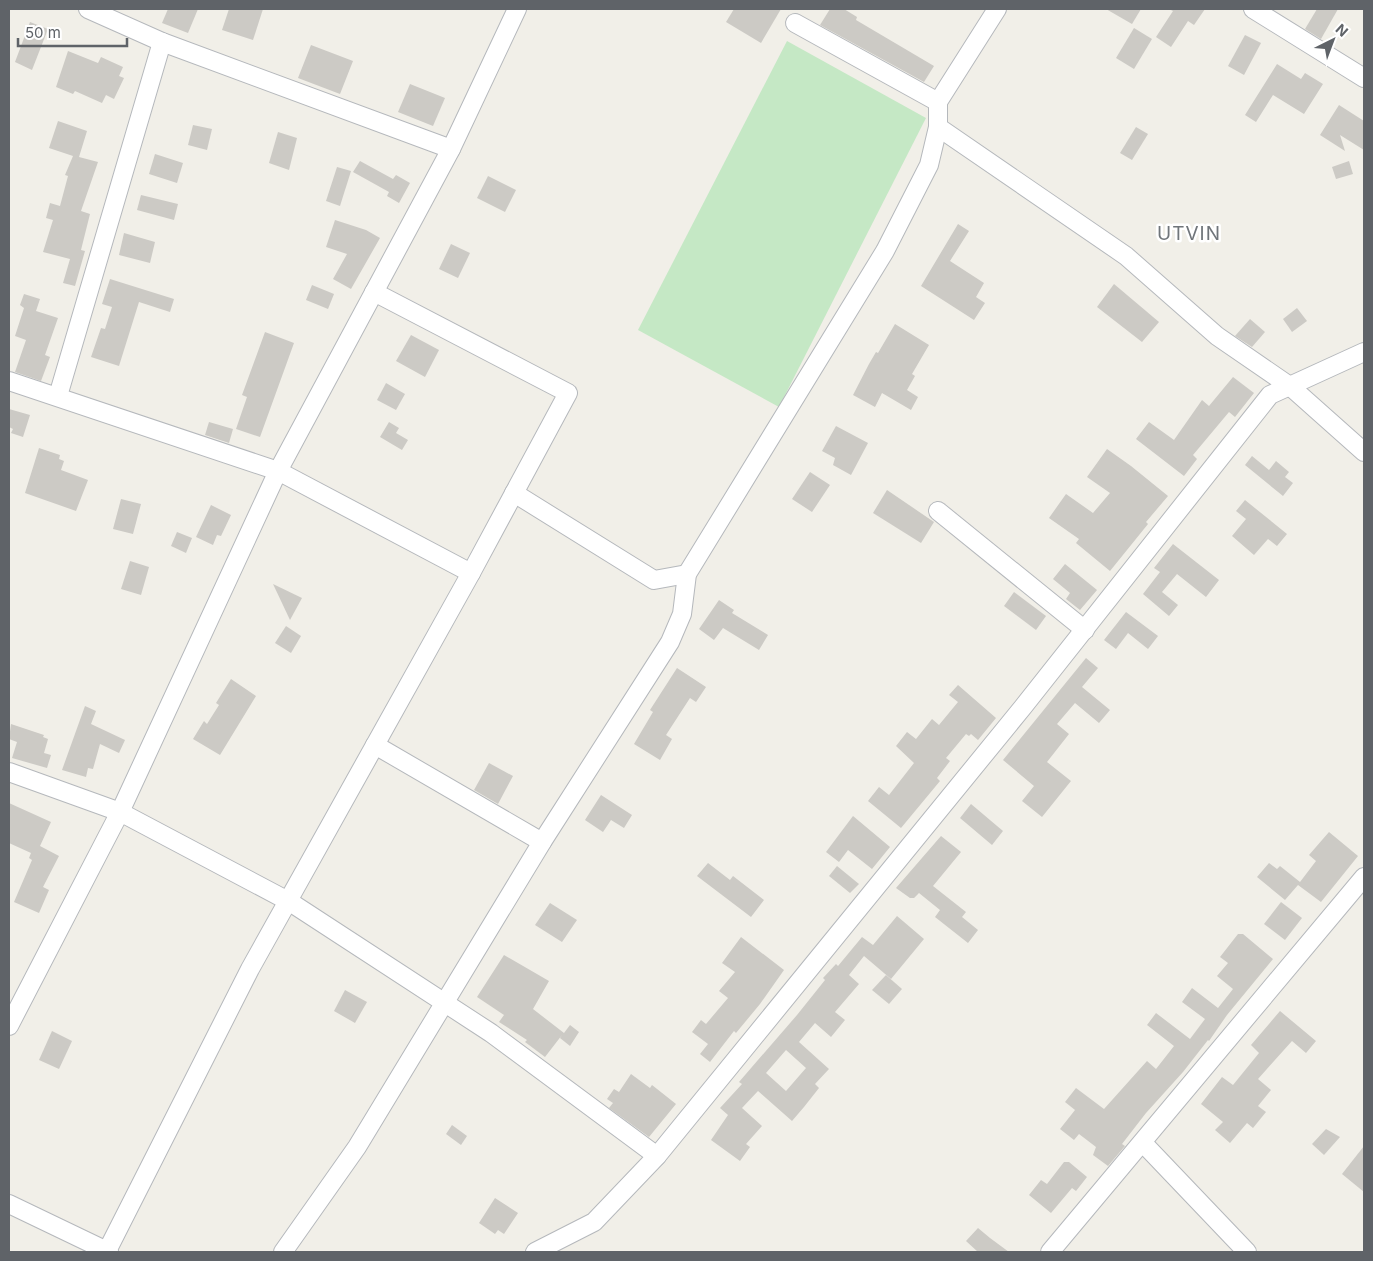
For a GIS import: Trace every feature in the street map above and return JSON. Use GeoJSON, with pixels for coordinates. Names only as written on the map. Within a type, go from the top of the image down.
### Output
{"type":"FeatureCollection","features":[{"type":"Feature","properties":{"kind":"street"},"geometry":{"type":"LineString","coordinates":[[88,9],[162,42],[451,149]]}},
{"type":"Feature","properties":{"kind":"street"},"geometry":{"type":"LineString","coordinates":[[9,1026],[120,812],[278,471],[451,149],[517,9]]}},
{"type":"Feature","properties":{"kind":"street"},"geometry":{"type":"LineString","coordinates":[[283,1252],[357,1147],[542,842],[670,642],[682,614],[687,574],[885,251],[929,165],[938,127],[938,102],[997,9]]}},
{"type":"Feature","properties":{"kind":"street"},"geometry":{"type":"LineString","coordinates":[[1254,9],[1364,78]]}},
{"type":"Feature","properties":{"kind":"street"},"geometry":{"type":"LineString","coordinates":[[795,23],[938,102]]}},
{"type":"Feature","properties":{"kind":"street"},"geometry":{"type":"LineString","coordinates":[[58,396],[162,42]]}},
{"type":"Feature","properties":{"kind":"street"},"geometry":{"type":"LineString","coordinates":[[938,127],[1126,256],[1217,336],[1291,387],[1364,452]]}},
{"type":"Feature","properties":{"kind":"street"},"geometry":{"type":"LineString","coordinates":[[9,1204],[108,1252],[250,969],[471,573],[568,393],[374,292]]}},
{"type":"Feature","properties":{"kind":"street"},"geometry":{"type":"LineString","coordinates":[[535,1252],[594,1222],[657,1156],[1085,630],[1270,395],[1364,352]]}},
{"type":"Feature","properties":{"kind":"street"},"geometry":{"type":"LineString","coordinates":[[9,381],[278,471],[471,573]]}},
{"type":"Feature","properties":{"kind":"street"},"geometry":{"type":"LineString","coordinates":[[514,493],[654,580],[687,574]]}},
{"type":"Feature","properties":{"kind":"street"},"geometry":{"type":"LineString","coordinates":[[938,511],[1085,630]]}},
{"type":"Feature","properties":{"kind":"street"},"geometry":{"type":"LineString","coordinates":[[375,745],[542,842]]}},
{"type":"Feature","properties":{"kind":"street"},"geometry":{"type":"LineString","coordinates":[[9,772],[120,812],[288,901],[491,1033],[657,1156]]}},
{"type":"Feature","properties":{"kind":"street"},"geometry":{"type":"LineString","coordinates":[[1050,1252],[1364,877]]}},
{"type":"Feature","properties":{"kind":"street"},"geometry":{"type":"LineString","coordinates":[[1142,1143],[1247,1252]]}},
{"type":"Feature","properties":{"kind":"green space"},"geometry":{"type":"Polygon","coordinates":[[[787,41],[926,118],[779,407],[638,330],[787,41]]]}},
{"type":"Feature","properties":{"kind":"building"},"geometry":{"type":"Polygon","coordinates":[[[168,9],[198,9],[188,33],[162,23],[168,9]]]}},
{"type":"Feature","properties":{"kind":"building"},"geometry":{"type":"Polygon","coordinates":[[[229,9],[263,9],[253,40],[222,30],[229,9]]]}},
{"type":"Feature","properties":{"kind":"building"},"geometry":{"type":"Polygon","coordinates":[[[734,9],[781,9],[761,43],[726,22],[734,9]]]}},
{"type":"Feature","properties":{"kind":"building"},"geometry":{"type":"Polygon","coordinates":[[[830,9],[844,9],[857,17],[856,20],[934,66],[924,82],[820,25],[830,9]]]}},
{"type":"Feature","properties":{"kind":"building"},"geometry":{"type":"Polygon","coordinates":[[[1106,9],[1141,9],[1132,24],[1106,9]]]}},
{"type":"Feature","properties":{"kind":"building"},"geometry":{"type":"Polygon","coordinates":[[[1169,9],[1205,9],[1194,25],[1188,21],[1171,47],[1156,37],[1173,11],[1169,9]]]}},
{"type":"Feature","properties":{"kind":"building"},"geometry":{"type":"Polygon","coordinates":[[[1317,9],[1338,9],[1321,39],[1305,29],[1317,9]]]}},
{"type":"Feature","properties":{"kind":"building"},"geometry":{"type":"Polygon","coordinates":[[[30,22],[48,29],[32,70],[15,62],[30,22]]]}},
{"type":"Feature","properties":{"kind":"building"},"geometry":{"type":"Polygon","coordinates":[[[1134,28],[1152,39],[1134,69],[1116,58],[1134,28]]]}},
{"type":"Feature","properties":{"kind":"building"},"geometry":{"type":"Polygon","coordinates":[[[1245,35],[1261,43],[1244,75],[1228,66],[1245,35]]]}},
{"type":"Feature","properties":{"kind":"building"},"geometry":{"type":"Polygon","coordinates":[[[311,45],[353,61],[340,94],[298,78],[311,45]]]}},
{"type":"Feature","properties":{"kind":"building"},"geometry":{"type":"Polygon","coordinates":[[[68,51],[98,63],[101,57],[123,67],[119,76],[124,78],[114,99],[106,95],[102,103],[75,91],[73,94],[56,87],[68,51]]]}},
{"type":"Feature","properties":{"kind":"building"},"geometry":{"type":"Polygon","coordinates":[[[1277,64],[1301,79],[1305,73],[1323,84],[1304,114],[1273,95],[1256,122],[1245,115],[1277,64]]]}},
{"type":"Feature","properties":{"kind":"building"},"geometry":{"type":"Polygon","coordinates":[[[410,84],[445,98],[433,126],[398,112],[410,84]]]}},
{"type":"Feature","properties":{"kind":"building"},"geometry":{"type":"Polygon","coordinates":[[[1339,105],[1364,121],[1364,150],[1340,135],[1345,151],[1320,135],[1339,105]]]}},
{"type":"Feature","properties":{"kind":"building"},"geometry":{"type":"Polygon","coordinates":[[[58,121],[87,131],[79,157],[98,162],[81,211],[90,214],[81,250],[85,251],[75,286],[63,283],[70,259],[43,252],[53,220],[46,218],[50,203],[60,206],[68,176],[65,175],[73,156],[49,148],[58,121]]]}},
{"type":"Feature","properties":{"kind":"building"},"geometry":{"type":"Polygon","coordinates":[[[193,125],[212,129],[207,150],[188,145],[193,125]]]}},
{"type":"Feature","properties":{"kind":"building"},"geometry":{"type":"Polygon","coordinates":[[[1136,127],[1148,134],[1132,160],[1120,153],[1136,127]]]}},
{"type":"Feature","properties":{"kind":"building"},"geometry":{"type":"Polygon","coordinates":[[[278,132],[297,138],[289,170],[269,163],[278,132]]]}},
{"type":"Feature","properties":{"kind":"building"},"geometry":{"type":"Polygon","coordinates":[[[155,154],[183,163],[177,183],[149,174],[155,154]]]}},
{"type":"Feature","properties":{"kind":"building"},"geometry":{"type":"Polygon","coordinates":[[[360,161],[393,179],[396,175],[410,183],[399,203],[387,196],[389,192],[353,172],[360,161]]]}},
{"type":"Feature","properties":{"kind":"building"},"geometry":{"type":"Polygon","coordinates":[[[1349,161],[1353,174],[1336,179],[1332,167],[1349,161]]]}},
{"type":"Feature","properties":{"kind":"building"},"geometry":{"type":"Polygon","coordinates":[[[337,167],[351,171],[340,206],[326,201],[337,167]]]}},
{"type":"Feature","properties":{"kind":"building"},"geometry":{"type":"Polygon","coordinates":[[[488,176],[516,190],[505,212],[477,198],[488,176]]]}},
{"type":"Feature","properties":{"kind":"building"},"geometry":{"type":"Polygon","coordinates":[[[141,195],[178,204],[174,220],[137,210],[141,195]]]}},
{"type":"Feature","properties":{"kind":"building"},"geometry":{"type":"Polygon","coordinates":[[[335,220],[366,230],[380,238],[351,289],[333,279],[347,254],[326,247],[335,220]]]}},
{"type":"Feature","properties":{"kind":"building"},"geometry":{"type":"Polygon","coordinates":[[[958,224],[969,231],[950,261],[984,283],[976,297],[985,303],[974,320],[921,286],[958,224]]]}},
{"type":"Feature","properties":{"kind":"building"},"geometry":{"type":"Polygon","coordinates":[[[124,233],[155,242],[150,263],[119,255],[124,233]]]}},
{"type":"Feature","properties":{"kind":"building"},"geometry":{"type":"Polygon","coordinates":[[[451,244],[470,253],[458,278],[439,269],[451,244]]]}},
{"type":"Feature","properties":{"kind":"building"},"geometry":{"type":"Polygon","coordinates":[[[110,279],[174,299],[170,312],[139,302],[119,366],[91,357],[101,328],[105,329],[112,307],[102,304],[110,279]]]}},
{"type":"Feature","properties":{"kind":"building"},"geometry":{"type":"Polygon","coordinates":[[[1114,284],[1159,322],[1142,342],[1097,307],[1114,284]]]}},
{"type":"Feature","properties":{"kind":"building"},"geometry":{"type":"Polygon","coordinates":[[[312,285],[334,294],[328,309],[306,300],[312,285]]]}},
{"type":"Feature","properties":{"kind":"building"},"geometry":{"type":"Polygon","coordinates":[[[24,294],[40,299],[36,311],[58,318],[45,355],[50,357],[41,381],[15,372],[26,340],[15,336],[24,308],[20,305],[24,294]]]}},
{"type":"Feature","properties":{"kind":"building"},"geometry":{"type":"Polygon","coordinates":[[[1297,308],[1307,321],[1292,332],[1283,319],[1297,308]]]}},
{"type":"Feature","properties":{"kind":"building"},"geometry":{"type":"Polygon","coordinates":[[[1250,319],[1265,332],[1252,347],[1235,336],[1250,319]]]}},
{"type":"Feature","properties":{"kind":"building"},"geometry":{"type":"Polygon","coordinates":[[[895,324],[929,345],[912,374],[915,376],[907,390],[918,397],[911,410],[882,393],[875,407],[853,395],[876,352],[878,353],[895,324]]]}},
{"type":"Feature","properties":{"kind":"building"},"geometry":{"type":"Polygon","coordinates":[[[265,332],[294,343],[260,437],[236,429],[247,397],[242,395],[265,332]]]}},
{"type":"Feature","properties":{"kind":"building"},"geometry":{"type":"Polygon","coordinates":[[[411,335],[439,350],[425,377],[396,361],[411,335]]]}},
{"type":"Feature","properties":{"kind":"building"},"geometry":{"type":"Polygon","coordinates":[[[1233,377],[1254,393],[1235,417],[1229,412],[1193,455],[1197,459],[1184,476],[1136,439],[1149,422],[1174,440],[1202,400],[1209,406],[1233,377]]]}},
{"type":"Feature","properties":{"kind":"building"},"geometry":{"type":"Polygon","coordinates":[[[386,383],[405,394],[396,410],[377,400],[386,383]]]}},
{"type":"Feature","properties":{"kind":"building"},"geometry":{"type":"Polygon","coordinates":[[[9,409],[30,415],[23,437],[11,433],[13,429],[9,427],[9,409]]]}},
{"type":"Feature","properties":{"kind":"building"},"geometry":{"type":"Polygon","coordinates":[[[209,422],[233,429],[229,443],[205,435],[209,422]]]}},
{"type":"Feature","properties":{"kind":"building"},"geometry":{"type":"Polygon","coordinates":[[[389,422],[399,428],[396,433],[408,440],[402,450],[380,437],[389,422]]]}},
{"type":"Feature","properties":{"kind":"building"},"geometry":{"type":"Polygon","coordinates":[[[836,426],[868,443],[851,475],[833,465],[835,458],[822,451],[836,426]]]}},
{"type":"Feature","properties":{"kind":"building"},"geometry":{"type":"Polygon","coordinates":[[[39,448],[60,455],[59,459],[64,461],[61,470],[88,480],[76,511],[25,493],[39,448]]]}},
{"type":"Feature","properties":{"kind":"building"},"geometry":{"type":"Polygon","coordinates":[[[1107,449],[1168,496],[1110,571],[1076,543],[1079,539],[1049,518],[1066,494],[1093,513],[1110,493],[1087,477],[1107,449]]]}},
{"type":"Feature","properties":{"kind":"building"},"geometry":{"type":"Polygon","coordinates":[[[1252,456],[1269,470],[1276,461],[1289,472],[1285,477],[1293,483],[1283,496],[1245,465],[1252,456]]]}},
{"type":"Feature","properties":{"kind":"building"},"geometry":{"type":"Polygon","coordinates":[[[810,472],[830,485],[812,512],[792,499],[810,472]]]}},
{"type":"Feature","properties":{"kind":"building"},"geometry":{"type":"Polygon","coordinates":[[[887,490],[934,522],[921,543],[873,513],[887,490]]]}},
{"type":"Feature","properties":{"kind":"building"},"geometry":{"type":"Polygon","coordinates":[[[121,499],[141,504],[133,534],[113,529],[121,499]]]}},
{"type":"Feature","properties":{"kind":"building"},"geometry":{"type":"Polygon","coordinates":[[[1245,500],[1287,534],[1277,546],[1268,539],[1254,555],[1232,536],[1246,519],[1236,511],[1245,500]]]}},
{"type":"Feature","properties":{"kind":"building"},"geometry":{"type":"Polygon","coordinates":[[[211,505],[231,515],[221,536],[217,535],[213,545],[196,537],[211,505]]]}},
{"type":"Feature","properties":{"kind":"building"},"geometry":{"type":"Polygon","coordinates":[[[177,532],[192,538],[186,553],[171,546],[177,532]]]}},
{"type":"Feature","properties":{"kind":"building"},"geometry":{"type":"Polygon","coordinates":[[[1173,544],[1219,580],[1206,597],[1177,574],[1162,592],[1178,605],[1169,616],[1143,594],[1160,572],[1154,568],[1173,544]]]}},
{"type":"Feature","properties":{"kind":"building"},"geometry":{"type":"Polygon","coordinates":[[[130,561],[149,567],[141,595],[121,589],[130,561]]]}},
{"type":"Feature","properties":{"kind":"building"},"geometry":{"type":"Polygon","coordinates":[[[1065,564],[1097,590],[1080,610],[1066,599],[1070,593],[1053,579],[1065,564]]]}},
{"type":"Feature","properties":{"kind":"building"},"geometry":{"type":"Polygon","coordinates":[[[273,584],[302,598],[290,620],[273,584]]]}},
{"type":"Feature","properties":{"kind":"building"},"geometry":{"type":"Polygon","coordinates":[[[1014,592],[1046,616],[1036,630],[1004,606],[1014,592]]]}},
{"type":"Feature","properties":{"kind":"building"},"geometry":{"type":"Polygon","coordinates":[[[719,600],[734,610],[732,613],[768,635],[759,650],[723,628],[714,640],[699,629],[719,600]]]}},
{"type":"Feature","properties":{"kind":"building"},"geometry":{"type":"Polygon","coordinates":[[[1126,612],[1158,636],[1148,649],[1128,633],[1116,649],[1104,640],[1126,612]]]}},
{"type":"Feature","properties":{"kind":"building"},"geometry":{"type":"Polygon","coordinates":[[[286,626],[301,636],[291,653],[275,643],[286,626]]]}},
{"type":"Feature","properties":{"kind":"building"},"geometry":{"type":"Polygon","coordinates":[[[1086,658],[1098,668],[1082,687],[1110,710],[1099,723],[1075,703],[1057,724],[1069,734],[1047,762],[1071,781],[1042,817],[1022,801],[1034,786],[1003,760],[1086,658]]]}},
{"type":"Feature","properties":{"kind":"building"},"geometry":{"type":"Polygon","coordinates":[[[677,668],[706,687],[696,702],[690,698],[666,735],[672,739],[660,760],[634,744],[653,712],[650,710],[677,668]]]}},
{"type":"Feature","properties":{"kind":"building"},"geometry":{"type":"Polygon","coordinates":[[[231,679],[256,696],[220,755],[193,739],[204,721],[207,724],[219,705],[216,703],[231,679]]]}},
{"type":"Feature","properties":{"kind":"building"},"geometry":{"type":"Polygon","coordinates":[[[958,685],[996,718],[978,740],[971,734],[969,736],[966,734],[946,758],[950,761],[937,778],[940,781],[901,828],[868,801],[879,787],[889,795],[914,763],[896,746],[907,732],[916,739],[932,719],[939,725],[958,702],[949,695],[958,685]]]}},
{"type":"Feature","properties":{"kind":"building"},"geometry":{"type":"Polygon","coordinates":[[[85,706],[96,711],[91,724],[125,740],[119,753],[100,744],[93,769],[88,768],[86,777],[62,770],[85,706]]]}},
{"type":"Feature","properties":{"kind":"building"},"geometry":{"type":"Polygon","coordinates":[[[11,724],[44,735],[43,737],[48,739],[44,753],[51,755],[47,768],[12,758],[17,742],[9,739],[11,724]]]}},
{"type":"Feature","properties":{"kind":"building"},"geometry":{"type":"Polygon","coordinates":[[[489,763],[513,776],[498,804],[474,790],[489,763]]]}},
{"type":"Feature","properties":{"kind":"building"},"geometry":{"type":"Polygon","coordinates":[[[601,795],[632,815],[624,828],[611,820],[603,832],[585,820],[601,795]]]}},
{"type":"Feature","properties":{"kind":"building"},"geometry":{"type":"Polygon","coordinates":[[[9,803],[51,822],[40,846],[59,856],[43,887],[49,890],[39,913],[14,902],[32,860],[29,858],[31,853],[9,843],[9,803]]]}},
{"type":"Feature","properties":{"kind":"building"},"geometry":{"type":"Polygon","coordinates":[[[971,804],[1003,831],[992,845],[960,818],[971,804]]]}},
{"type":"Feature","properties":{"kind":"building"},"geometry":{"type":"Polygon","coordinates":[[[853,816],[890,847],[872,869],[848,850],[839,862],[826,852],[853,816]]]}},
{"type":"Feature","properties":{"kind":"building"},"geometry":{"type":"Polygon","coordinates":[[[1329,832],[1358,856],[1321,902],[1298,885],[1285,900],[1257,877],[1269,863],[1277,869],[1280,866],[1300,882],[1316,861],[1309,855],[1329,832]]]}},
{"type":"Feature","properties":{"kind":"building"},"geometry":{"type":"Polygon","coordinates":[[[941,836],[961,852],[933,886],[966,912],[962,917],[978,930],[968,943],[935,917],[940,910],[919,893],[914,898],[910,898],[896,888],[941,836]]]}},
{"type":"Feature","properties":{"kind":"building"},"geometry":{"type":"Polygon","coordinates":[[[708,863],[730,880],[733,876],[764,900],[751,917],[697,876],[708,863]]]}},
{"type":"Feature","properties":{"kind":"building"},"geometry":{"type":"Polygon","coordinates":[[[837,866],[859,884],[850,893],[829,876],[837,866]]]}},
{"type":"Feature","properties":{"kind":"building"},"geometry":{"type":"Polygon","coordinates":[[[1281,902],[1302,918],[1285,940],[1264,924],[1281,902]]]}},
{"type":"Feature","properties":{"kind":"building"},"geometry":{"type":"Polygon","coordinates":[[[550,903],[577,920],[562,942],[535,925],[550,903]]]}},
{"type":"Feature","properties":{"kind":"building"},"geometry":{"type":"Polygon","coordinates":[[[897,916],[924,939],[891,979],[864,956],[849,975],[859,984],[835,1012],[845,1020],[831,1037],[815,1023],[799,1042],[829,1069],[815,1084],[819,1088],[792,1121],[758,1091],[742,1108],[762,1126],[746,1144],[750,1147],[740,1161],[711,1140],[728,1115],[720,1108],[742,1084],[739,1082],[797,1015],[825,980],[823,978],[836,964],[838,966],[862,937],[873,945],[897,916]],[[786,1050],[766,1073],[786,1091],[806,1068],[786,1050]]]}},
{"type":"Feature","properties":{"kind":"building"},"geometry":{"type":"Polygon","coordinates":[[[1238,934],[1243,934],[1273,959],[1227,1015],[1209,1041],[1146,1113],[1122,1144],[1125,1146],[1108,1166],[1093,1155],[1096,1147],[1079,1134],[1074,1140],[1060,1129],[1075,1110],[1065,1102],[1076,1088],[1104,1109],[1147,1061],[1156,1069],[1174,1046],[1147,1025],[1156,1013],[1190,1039],[1205,1019],[1182,1002],[1192,988],[1218,1008],[1233,989],[1217,976],[1228,963],[1220,957],[1238,934]]]}},
{"type":"Feature","properties":{"kind":"building"},"geometry":{"type":"Polygon","coordinates":[[[741,937],[784,970],[760,1004],[736,1033],[734,1031],[710,1062],[700,1054],[708,1044],[692,1032],[701,1020],[706,1024],[728,998],[719,991],[735,972],[722,963],[741,937]]]}},
{"type":"Feature","properties":{"kind":"building"},"geometry":{"type":"Polygon","coordinates":[[[504,955],[549,981],[533,1009],[564,1033],[570,1025],[579,1032],[570,1046],[560,1038],[562,1035],[545,1057],[525,1042],[527,1040],[499,1022],[504,1015],[477,997],[504,955]]]}},
{"type":"Feature","properties":{"kind":"building"},"geometry":{"type":"Polygon","coordinates":[[[886,975],[902,989],[889,1004],[872,990],[886,975]]]}},
{"type":"Feature","properties":{"kind":"building"},"geometry":{"type":"Polygon","coordinates":[[[345,990],[367,1002],[355,1023],[334,1011],[345,990]]]}},
{"type":"Feature","properties":{"kind":"building"},"geometry":{"type":"Polygon","coordinates":[[[1280,1011],[1316,1041],[1306,1053],[1292,1041],[1258,1079],[1271,1090],[1258,1106],[1266,1112],[1253,1128],[1247,1123],[1230,1143],[1215,1130],[1223,1122],[1201,1104],[1222,1077],[1233,1085],[1259,1053],[1251,1045],[1280,1011]]]}},
{"type":"Feature","properties":{"kind":"building"},"geometry":{"type":"Polygon","coordinates":[[[52,1031],[72,1041],[59,1069],[39,1060],[52,1031]]]}},
{"type":"Feature","properties":{"kind":"building"},"geometry":{"type":"Polygon","coordinates":[[[631,1074],[650,1088],[652,1085],[676,1104],[649,1137],[609,1108],[613,1103],[607,1099],[614,1089],[619,1092],[631,1074]]]}},
{"type":"Feature","properties":{"kind":"building"},"geometry":{"type":"Polygon","coordinates":[[[452,1125],[467,1136],[461,1145],[446,1134],[452,1125]]]}},
{"type":"Feature","properties":{"kind":"building"},"geometry":{"type":"Polygon","coordinates":[[[1326,1129],[1340,1137],[1324,1155],[1312,1144],[1326,1129]]]}},
{"type":"Feature","properties":{"kind":"building"},"geometry":{"type":"Polygon","coordinates":[[[1364,1146],[1364,1192],[1342,1174],[1364,1146]]]}},
{"type":"Feature","properties":{"kind":"building"},"geometry":{"type":"Polygon","coordinates":[[[1064,1162],[1069,1162],[1087,1177],[1076,1191],[1072,1188],[1051,1213],[1029,1195],[1041,1180],[1047,1184],[1064,1162]]]}},
{"type":"Feature","properties":{"kind":"building"},"geometry":{"type":"Polygon","coordinates":[[[495,1198],[518,1213],[504,1234],[498,1230],[495,1234],[479,1223],[495,1198]]]}},
{"type":"Feature","properties":{"kind":"building"},"geometry":{"type":"Polygon","coordinates":[[[978,1228],[1009,1252],[978,1252],[966,1241],[978,1228]]]}},
{"type":"Feature","properties":{"kind":"district","name":"UTVIN"},"geometry":{"type":"Point","coordinates":[1189,233]}}]}
